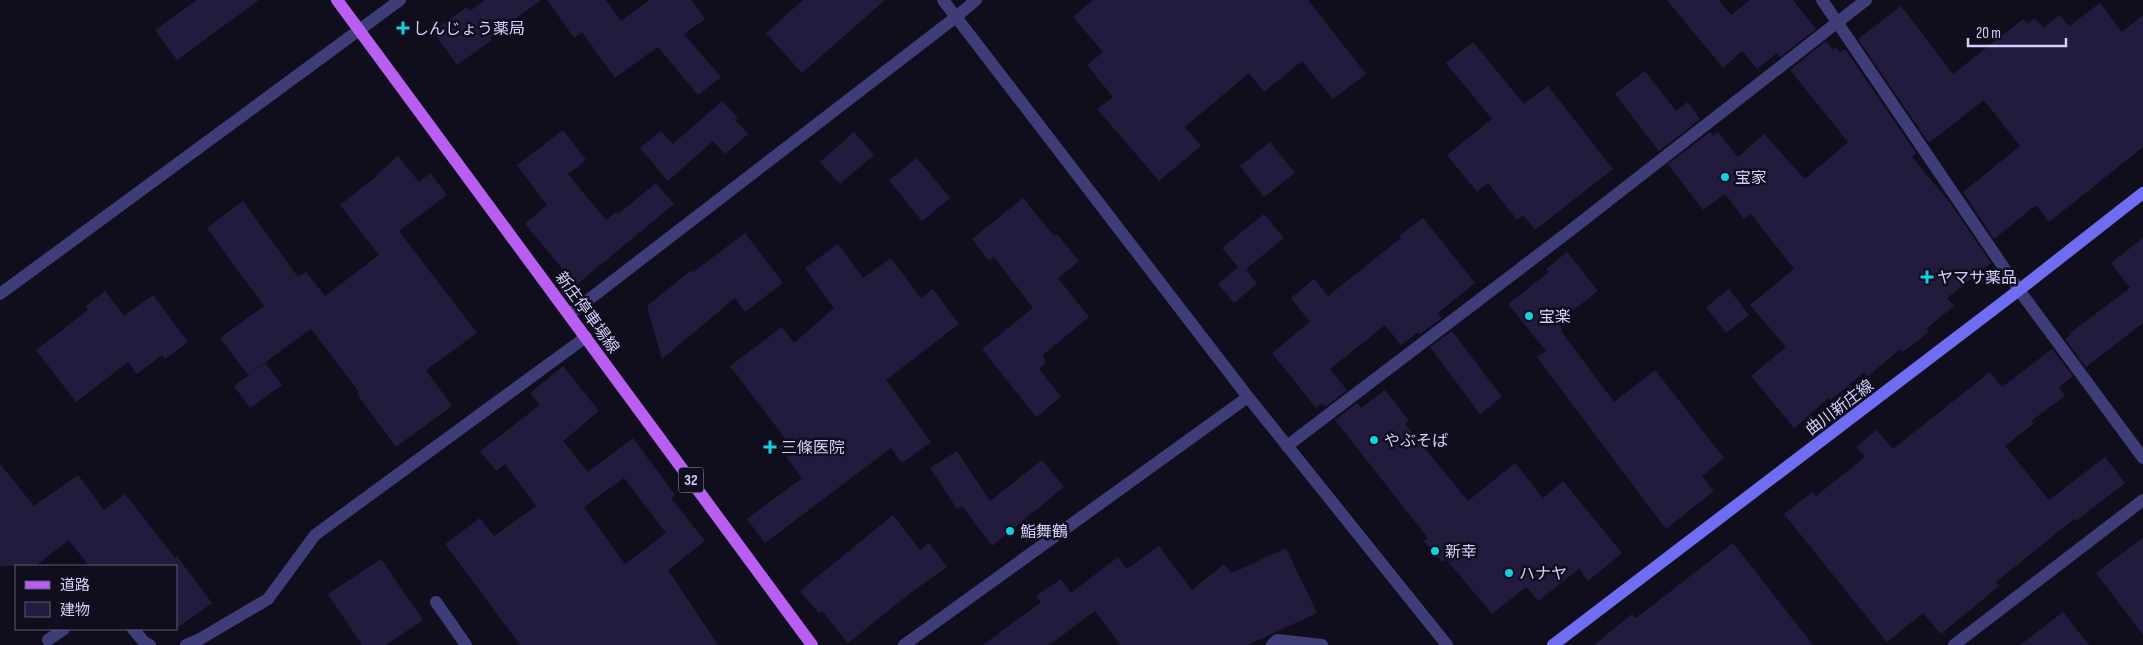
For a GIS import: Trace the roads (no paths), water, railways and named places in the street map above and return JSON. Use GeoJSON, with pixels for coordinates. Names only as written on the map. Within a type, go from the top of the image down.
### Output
{"type":"FeatureCollection","features":[{"type":"Feature","properties":{"kind":"main road","name":"新庄停車場線"},"geometry":{"type":"LineString","coordinates":[[337,0],[812,645]]}},
{"type":"Feature","properties":{"kind":"main road","name":"曲川新庄線"},"geometry":{"type":"LineString","coordinates":[[1552,645],[2019,290],[2143,193]]}},
{"type":"Feature","properties":{"kind":"street"},"geometry":{"type":"LineString","coordinates":[[0,294],[400,0]]}},
{"type":"Feature","properties":{"kind":"street"},"geometry":{"type":"LineString","coordinates":[[943,0],[1248,397],[1447,645]]}},
{"type":"Feature","properties":{"kind":"street"},"geometry":{"type":"LineString","coordinates":[[570,314],[976,0]]}},
{"type":"Feature","properties":{"kind":"street"},"geometry":{"type":"LineString","coordinates":[[1822,0],[2019,290],[2143,458]]}},
{"type":"Feature","properties":{"kind":"street"},"geometry":{"type":"LineString","coordinates":[[1287,446],[1567,233],[1866,0]]}},
{"type":"Feature","properties":{"kind":"street"},"geometry":{"type":"LineString","coordinates":[[186,645],[200,639],[268,599],[315,535],[586,337]]}},
{"type":"Feature","properties":{"kind":"street"},"geometry":{"type":"LineString","coordinates":[[904,645],[1248,397]]}},
{"type":"Feature","properties":{"kind":"street"},"geometry":{"type":"LineString","coordinates":[[1954,645],[2143,500]]}},
{"type":"Feature","properties":{"kind":"street"},"geometry":{"type":"LineString","coordinates":[[436,602],[466,645]]}},
{"type":"Feature","properties":{"kind":"street"},"geometry":{"type":"LineString","coordinates":[[48,640],[63,630]]}},
{"type":"Feature","properties":{"kind":"street"},"geometry":{"type":"LineString","coordinates":[[134,630],[144,642],[150,645]]}},
{"type":"Feature","properties":{"kind":"street"},"geometry":{"type":"LineString","coordinates":[[1272,645],[1277,640],[1322,645]]}},
{"type":"Feature","properties":{"kind":"place","name":"しんじょう薬局"},"geometry":{"type":"Point","coordinates":[403,28]}},
{"type":"Feature","properties":{"kind":"place","name":"宝家"},"geometry":{"type":"Point","coordinates":[1725,177]}},
{"type":"Feature","properties":{"kind":"place","name":"ヤマサ薬品"},"geometry":{"type":"Point","coordinates":[1927,277]}},
{"type":"Feature","properties":{"kind":"place","name":"宝楽"},"geometry":{"type":"Point","coordinates":[1529,316]}},
{"type":"Feature","properties":{"kind":"place","name":"やぶそば"},"geometry":{"type":"Point","coordinates":[1374,440]}},
{"type":"Feature","properties":{"kind":"place","name":"三條医院"},"geometry":{"type":"Point","coordinates":[770,447]}},
{"type":"Feature","properties":{"kind":"place","name":"鮨舞鶴"},"geometry":{"type":"Point","coordinates":[1010,531]}},
{"type":"Feature","properties":{"kind":"place","name":"新幸"},"geometry":{"type":"Point","coordinates":[1435,551]}},
{"type":"Feature","properties":{"kind":"place","name":"ハナヤ"},"geometry":{"type":"Point","coordinates":[1509,573]}}]}
